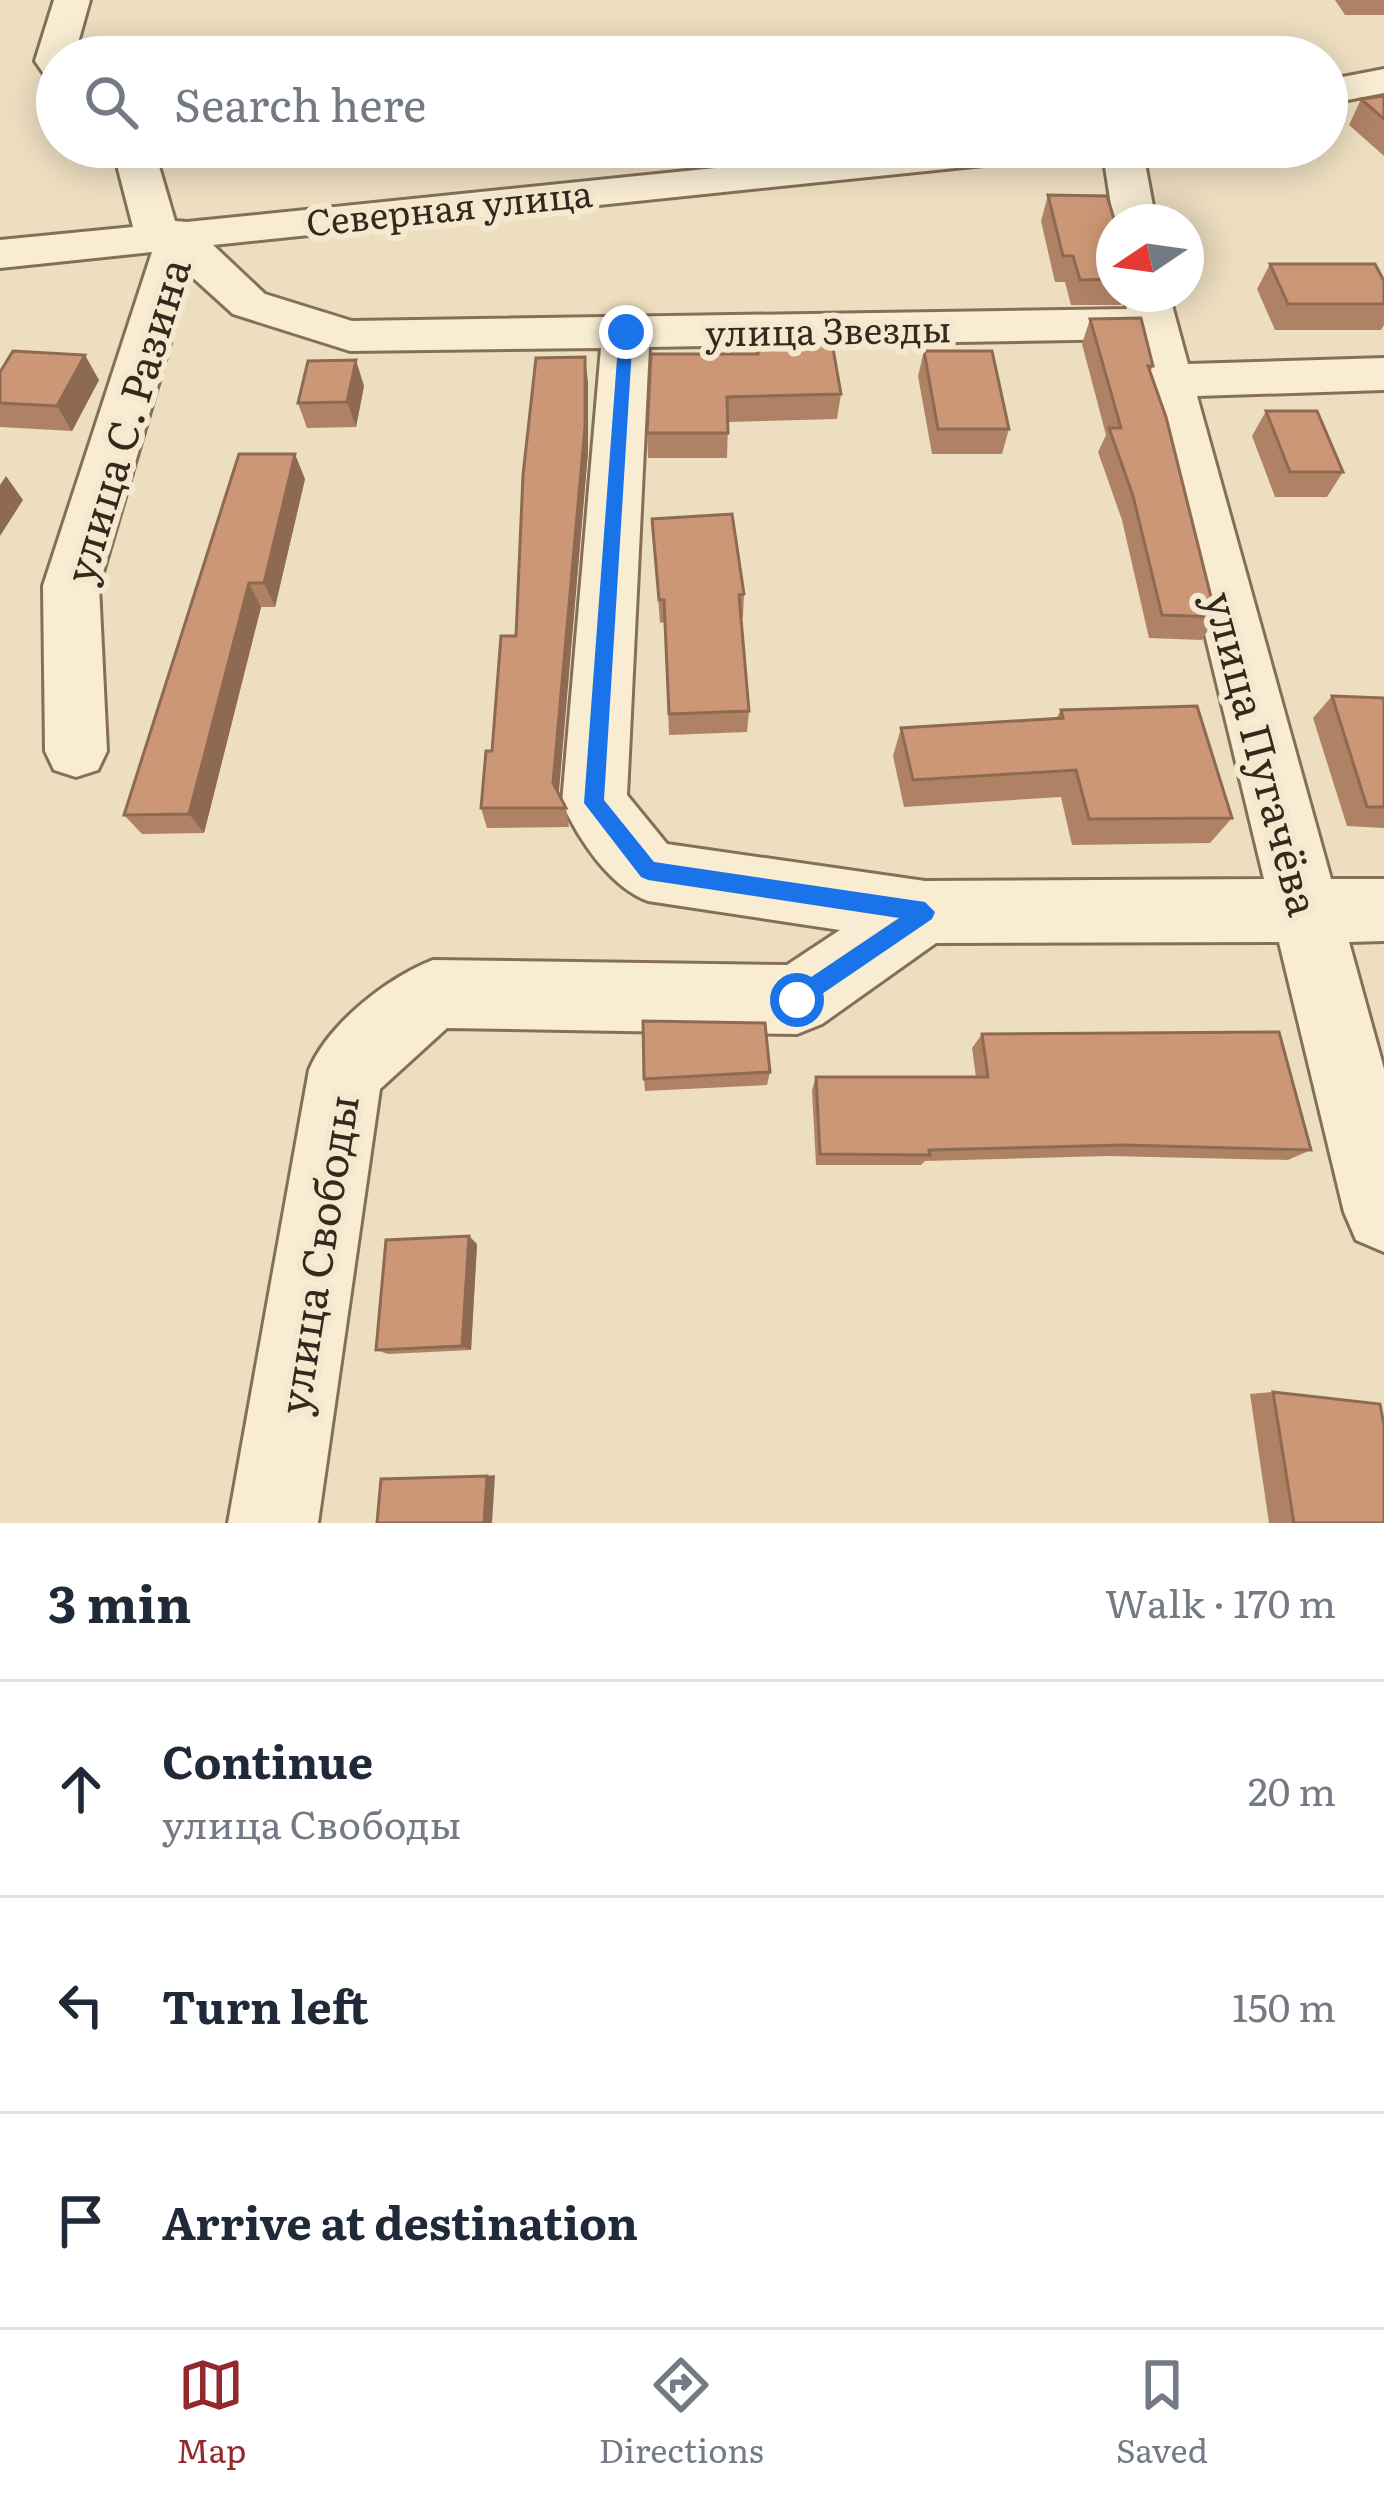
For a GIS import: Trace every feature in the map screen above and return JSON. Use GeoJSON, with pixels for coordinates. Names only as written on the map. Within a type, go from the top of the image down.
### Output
{"type":"FeatureCollection","features":[{"type":"Feature","properties":{"kind":"street"},"geometry":{"type":"LineString","coordinates":[[61,36],[72,0]]}},
{"type":"Feature","properties":{"kind":"street"},"geometry":{"type":"LineString","coordinates":[[1348,88],[1384,81]]}},
{"type":"Feature","properties":{"kind":"street"},"geometry":{"type":"LineString","coordinates":[[139,168],[168,234]]}},
{"type":"Feature","properties":{"kind":"street","name":"Северная улица"},"geometry":{"type":"LineString","coordinates":[[0,254],[831,168]]}},
{"type":"Feature","properties":{"kind":"street"},"geometry":{"type":"LineString","coordinates":[[1125,168],[1131,204]]}},
{"type":"Feature","properties":{"kind":"street","name":"улица Звезды"},"geometry":{"type":"LineString","coordinates":[[168,234],[249,304],[350,336],[1154,333],[1384,374]]}},
{"type":"Feature","properties":{"kind":"street","name":"улица С. Разина"},"geometry":{"type":"LineString","coordinates":[[76,751],[71,586],[168,234]]}},
{"type":"Feature","properties":{"kind":"street"},"geometry":{"type":"LineString","coordinates":[[626,332],[594,803],[648,871],[925,912],[1384,910]]}},
{"type":"Feature","properties":{"kind":"street","name":"улица Пугачёва"},"geometry":{"type":"LineString","coordinates":[[1154,333],[1384,1212]]}},
{"type":"Feature","properties":{"kind":"street","name":"улица Свободы"},"geometry":{"type":"LineString","coordinates":[[273,1523],[346,1070],[433,994],[797,1000],[925,912]]}},
{"type":"Feature","properties":{"kind":"building"},"geometry":{"type":"Polygon","coordinates":[[[1384,96],[1384,119],[1361,99],[1384,96]]]}},
{"type":"Feature","properties":{"kind":"building"},"geometry":{"type":"Polygon","coordinates":[[[1048,195],[1107,196],[1109,204],[1096,204],[1096,280],[1080,280],[1073,256],[1063,256],[1048,195]]]}},
{"type":"Feature","properties":{"kind":"building"},"geometry":{"type":"Polygon","coordinates":[[[1270,264],[1375,264],[1384,281],[1384,304],[1288,304],[1270,264]]]}},
{"type":"Feature","properties":{"kind":"building"},"geometry":{"type":"Polygon","coordinates":[[[1141,318],[1153,366],[1148,366],[1166,417],[1216,617],[1162,615],[1133,496],[1109,428],[1121,428],[1090,319],[1141,318]]]}},
{"type":"Feature","properties":{"kind":"building"},"geometry":{"type":"Polygon","coordinates":[[[831,337],[841,394],[727,397],[728,433],[647,433],[651,354],[758,354],[757,338],[831,337]]]}},
{"type":"Feature","properties":{"kind":"building"},"geometry":{"type":"Polygon","coordinates":[[[13,351],[85,355],[57,406],[0,403],[0,372],[13,351]]]}},
{"type":"Feature","properties":{"kind":"building"},"geometry":{"type":"Polygon","coordinates":[[[924,351],[992,351],[1009,429],[938,429],[924,351]]]}},
{"type":"Feature","properties":{"kind":"building"},"geometry":{"type":"Polygon","coordinates":[[[585,357],[585,427],[553,783],[566,808],[481,808],[486,751],[492,751],[501,636],[516,636],[523,475],[536,358],[585,357]]]}},
{"type":"Feature","properties":{"kind":"building"},"geometry":{"type":"Polygon","coordinates":[[[356,360],[347,402],[298,403],[308,361],[356,360]]]}},
{"type":"Feature","properties":{"kind":"building"},"geometry":{"type":"Polygon","coordinates":[[[1266,411],[1317,411],[1343,472],[1290,472],[1266,411]]]}},
{"type":"Feature","properties":{"kind":"building"},"geometry":{"type":"Polygon","coordinates":[[[239,454],[295,454],[264,583],[249,583],[189,814],[124,815],[239,454]]]}},
{"type":"Feature","properties":{"kind":"building"},"geometry":{"type":"Polygon","coordinates":[[[732,514],[744,594],[739,595],[749,711],[669,714],[664,600],[659,600],[652,519],[732,514]]]}},
{"type":"Feature","properties":{"kind":"building"},"geometry":{"type":"Polygon","coordinates":[[[1332,696],[1384,698],[1384,807],[1367,807],[1332,696]]]}},
{"type":"Feature","properties":{"kind":"building"},"geometry":{"type":"Polygon","coordinates":[[[1197,706],[1232,818],[1089,819],[1076,770],[913,780],[901,728],[1063,718],[1061,710],[1197,706]]]}},
{"type":"Feature","properties":{"kind":"building"},"geometry":{"type":"Polygon","coordinates":[[[643,1021],[765,1023],[770,1072],[644,1079],[643,1021]]]}},
{"type":"Feature","properties":{"kind":"building"},"geometry":{"type":"Polygon","coordinates":[[[1279,1032],[1311,1150],[1123,1145],[929,1150],[930,1155],[820,1154],[816,1077],[988,1077],[982,1034],[1279,1032]]]}},
{"type":"Feature","properties":{"kind":"building"},"geometry":{"type":"Polygon","coordinates":[[[469,1236],[462,1346],[376,1350],[386,1240],[469,1236]]]}},
{"type":"Feature","properties":{"kind":"building"},"geometry":{"type":"Polygon","coordinates":[[[1273,1392],[1380,1404],[1384,1523],[1294,1523],[1273,1392]]]}},
{"type":"Feature","properties":{"kind":"building"},"geometry":{"type":"Polygon","coordinates":[[[487,1476],[484,1523],[377,1523],[381,1479],[487,1476]]]}},
{"type":"Feature","properties":{"kind":"route"},"geometry":{"type":"LineString","coordinates":[[626,332],[594,803],[648,871],[925,912],[797,1000]]}}]}
